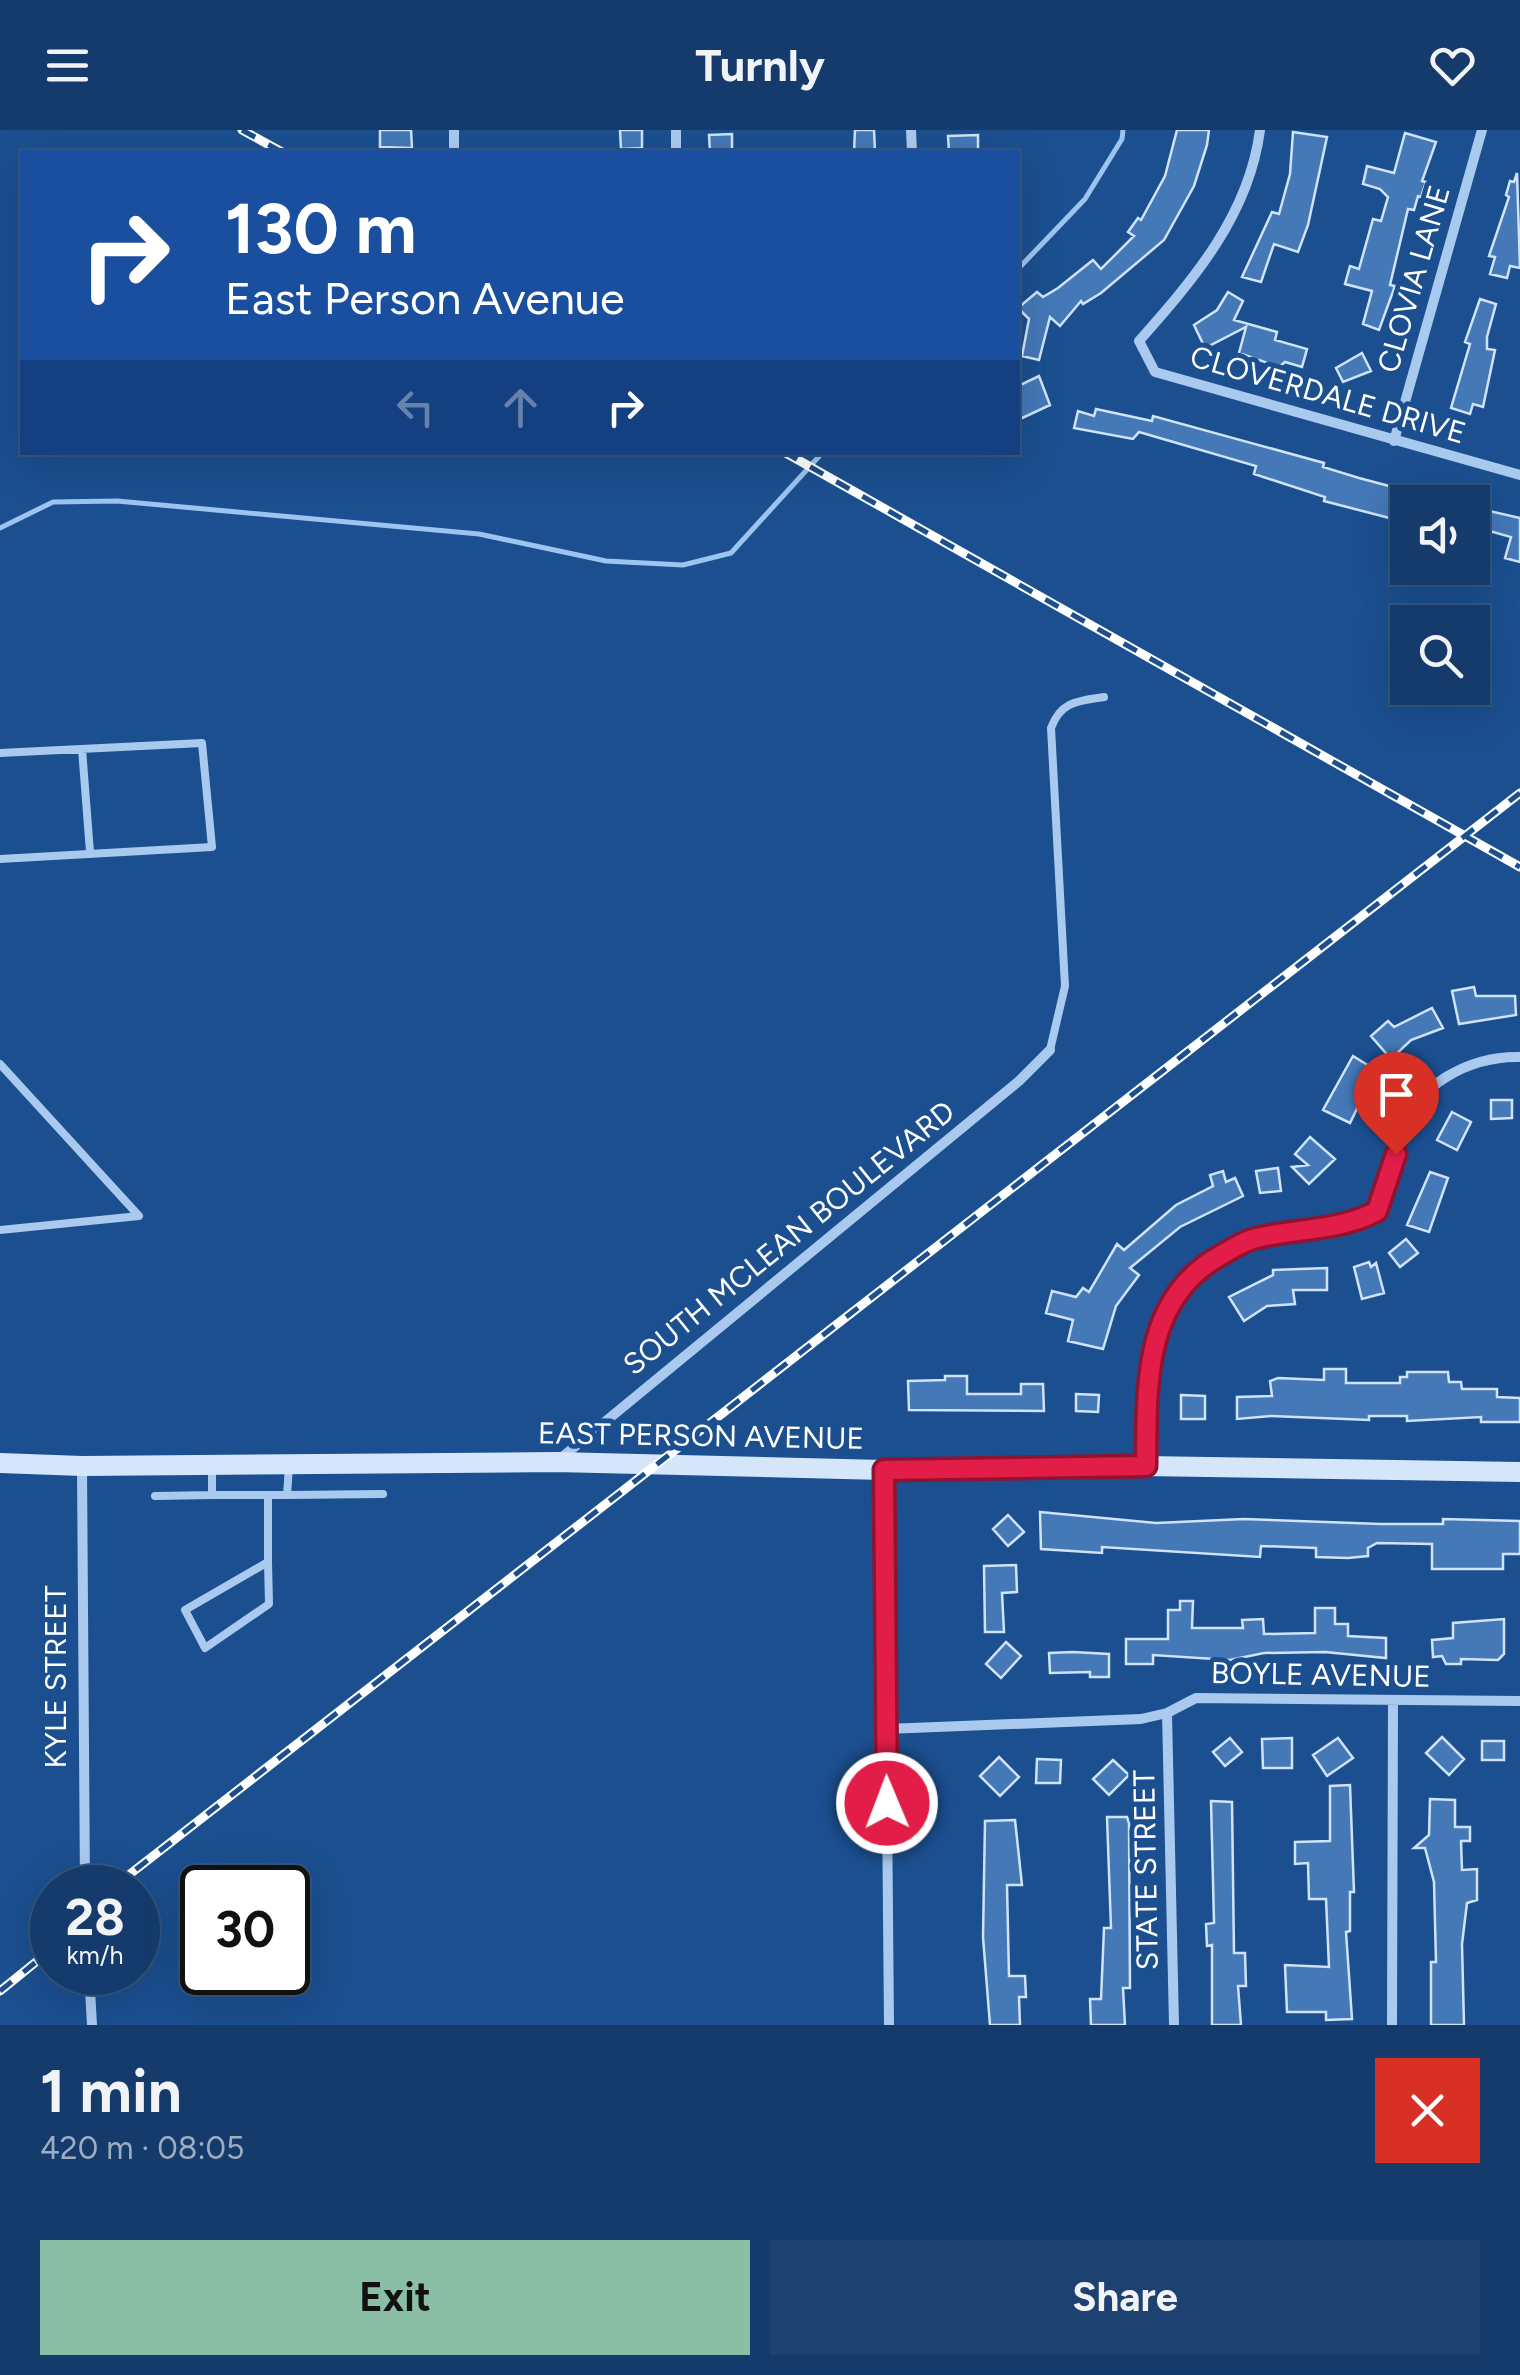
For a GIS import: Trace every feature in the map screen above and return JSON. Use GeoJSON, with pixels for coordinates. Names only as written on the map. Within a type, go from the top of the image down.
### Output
{"type":"FeatureCollection","features":[{"type":"Feature","properties":{"kind":"main road","name":"EAST PERSON AVENUE"},"geometry":{"type":"LineString","coordinates":[[2,1467],[556,1462],[884,1470],[1146,1466],[1520,1472]]}},
{"type":"Feature","properties":{"kind":"street"},"geometry":{"type":"LineString","coordinates":[[454,130],[454,149]]}},
{"type":"Feature","properties":{"kind":"street","name":"CLOVERDALE DRIVE"},"geometry":{"type":"LineString","coordinates":[[1260,130],[1257,154],[1226,234],[1139,342],[1155,372],[1520,475]]}},
{"type":"Feature","properties":{"kind":"street","name":"CLOVIA LANE"},"geometry":{"type":"LineString","coordinates":[[1394,441],[1482,130]]}},
{"type":"Feature","properties":{"kind":"street","name":"SOUTH MCLEAN BOULEVARD"},"geometry":{"type":"LineString","coordinates":[[556,1462],[1019,1081],[1050,1050]]}},
{"type":"Feature","properties":{"kind":"street"},"geometry":{"type":"LineString","coordinates":[[1146,1466],[1148,1370],[1162,1314],[1200,1266],[1252,1238],[1352,1224],[1377,1211],[1392,1178],[1401,1131],[1427,1088],[1464,1067],[1520,1056]]}},
{"type":"Feature","properties":{"kind":"street","name":"KYLE STREET"},"geometry":{"type":"LineString","coordinates":[[82,1466],[84,1865]]}},
{"type":"Feature","properties":{"kind":"street"},"geometry":{"type":"LineString","coordinates":[[884,1470],[888,2025]]}},
{"type":"Feature","properties":{"kind":"street","name":"BOYLE AVENUE"},"geometry":{"type":"LineString","coordinates":[[886,1728],[1141,1720],[1168,1713],[1196,1698],[1520,1701]]}},
{"type":"Feature","properties":{"kind":"street"},"geometry":{"type":"LineString","coordinates":[[1392,1701],[1392,2025]]}},
{"type":"Feature","properties":{"kind":"street","name":"STATE STREET"},"geometry":{"type":"LineString","coordinates":[[1168,1713],[1174,2025]]}},
{"type":"Feature","properties":{"kind":"street"},"geometry":{"type":"LineString","coordinates":[[90,1995],[92,2025]]}},
{"type":"Feature","properties":{"kind":"lane"},"geometry":{"type":"LineString","coordinates":[[1050,1050],[1065,986],[1051,728],[1057,712],[1072,702],[1104,697]]}},
{"type":"Feature","properties":{"kind":"lane"},"geometry":{"type":"LineString","coordinates":[[0,753],[202,743],[212,847],[0,858]]}},
{"type":"Feature","properties":{"kind":"lane"},"geometry":{"type":"LineString","coordinates":[[82,749],[90,852]]}},
{"type":"Feature","properties":{"kind":"lane"},"geometry":{"type":"LineString","coordinates":[[0,1064],[139,1216],[0,1230]]}},
{"type":"Feature","properties":{"kind":"lane"},"geometry":{"type":"LineString","coordinates":[[287,1495],[289,1462]]}},
{"type":"Feature","properties":{"kind":"lane"},"geometry":{"type":"LineString","coordinates":[[212,1463],[212,1494]]}},
{"type":"Feature","properties":{"kind":"lane"},"geometry":{"type":"LineString","coordinates":[[268,1494],[270,1604],[205,1648],[185,1610],[268,1562]]}},
{"type":"Feature","properties":{"kind":"lane"},"geometry":{"type":"LineString","coordinates":[[155,1496],[383,1494]]}},
{"type":"Feature","properties":{"kind":"building"},"geometry":{"type":"Polygon","coordinates":[[[380,130],[411,130],[412,148],[380,147],[380,130]]]}},
{"type":"Feature","properties":{"kind":"building"},"geometry":{"type":"Polygon","coordinates":[[[620,130],[642,130],[642,148],[621,149],[620,130]]]}},
{"type":"Feature","properties":{"kind":"building"},"geometry":{"type":"Polygon","coordinates":[[[855,130],[874,130],[875,150],[854,150],[855,130]]]}},
{"type":"Feature","properties":{"kind":"building"},"geometry":{"type":"Polygon","coordinates":[[[1177,130],[1209,130],[1194,186],[1164,240],[1101,293],[1083,304],[1081,301],[1060,326],[1050,317],[1039,360],[1022,356],[1029,319],[1020,306],[1037,292],[1043,297],[1058,288],[1093,260],[1101,269],[1134,236],[1128,232],[1138,218],[1141,220],[1165,176],[1177,130]]]}},
{"type":"Feature","properties":{"kind":"building"},"geometry":{"type":"Polygon","coordinates":[[[1293,132],[1327,137],[1308,225],[1298,252],[1274,244],[1261,282],[1242,277],[1272,212],[1279,214],[1290,174],[1293,132]]]}},
{"type":"Feature","properties":{"kind":"building"},"geometry":{"type":"Polygon","coordinates":[[[1405,133],[1436,142],[1422,181],[1426,182],[1421,197],[1418,196],[1414,210],[1408,209],[1390,285],[1395,286],[1379,330],[1363,324],[1372,291],[1345,284],[1350,266],[1359,269],[1373,219],[1381,221],[1388,197],[1380,189],[1363,184],[1367,166],[1394,173],[1405,133]]]}},
{"type":"Feature","properties":{"kind":"building"},"geometry":{"type":"Polygon","coordinates":[[[732,134],[732,150],[710,150],[709,135],[732,134]]]}},
{"type":"Feature","properties":{"kind":"building"},"geometry":{"type":"Polygon","coordinates":[[[978,135],[978,150],[949,150],[948,136],[978,135]]]}},
{"type":"Feature","properties":{"kind":"building"},"geometry":{"type":"Polygon","coordinates":[[[1517,173],[1520,268],[1510,266],[1507,278],[1490,274],[1495,257],[1489,256],[1509,197],[1506,195],[1510,181],[1514,182],[1517,173]]]}},
{"type":"Feature","properties":{"kind":"building"},"geometry":{"type":"Polygon","coordinates":[[[1228,292],[1243,301],[1234,320],[1277,332],[1275,340],[1307,349],[1302,367],[1285,362],[1279,367],[1239,353],[1246,327],[1205,348],[1194,325],[1217,310],[1228,292]]]}},
{"type":"Feature","properties":{"kind":"building"},"geometry":{"type":"Polygon","coordinates":[[[1480,299],[1496,304],[1487,337],[1487,349],[1495,350],[1483,407],[1473,404],[1470,414],[1451,408],[1470,344],[1465,342],[1480,299]]]}},
{"type":"Feature","properties":{"kind":"building"},"geometry":{"type":"Polygon","coordinates":[[[1362,353],[1371,371],[1343,382],[1336,368],[1362,353]]]}},
{"type":"Feature","properties":{"kind":"building"},"geometry":{"type":"Polygon","coordinates":[[[1039,376],[1050,405],[1020,419],[1020,385],[1039,376]]]}},
{"type":"Feature","properties":{"kind":"building"},"geometry":{"type":"Polygon","coordinates":[[[1096,409],[1152,421],[1153,416],[1324,463],[1323,467],[1390,486],[1390,518],[1324,501],[1325,497],[1254,474],[1256,466],[1139,432],[1133,439],[1074,428],[1078,411],[1094,416],[1096,409]]]}},
{"type":"Feature","properties":{"kind":"building"},"geometry":{"type":"Polygon","coordinates":[[[1490,511],[1520,518],[1520,562],[1505,558],[1511,537],[1490,531],[1490,511]]]}},
{"type":"Feature","properties":{"kind":"building"},"geometry":{"type":"Polygon","coordinates":[[[1474,987],[1476,996],[1515,996],[1516,1015],[1459,1024],[1452,991],[1474,987]]]}},
{"type":"Feature","properties":{"kind":"building"},"geometry":{"type":"Polygon","coordinates":[[[1432,1008],[1443,1028],[1411,1040],[1391,1059],[1371,1036],[1388,1021],[1394,1027],[1432,1008]]]}},
{"type":"Feature","properties":{"kind":"building"},"geometry":{"type":"Polygon","coordinates":[[[1353,1056],[1382,1074],[1374,1087],[1369,1084],[1350,1123],[1323,1110],[1353,1056]]]}},
{"type":"Feature","properties":{"kind":"building"},"geometry":{"type":"Polygon","coordinates":[[[1491,1100],[1512,1100],[1512,1118],[1491,1119],[1491,1100]]]}},
{"type":"Feature","properties":{"kind":"building"},"geometry":{"type":"Polygon","coordinates":[[[1452,1112],[1471,1122],[1457,1150],[1437,1140],[1452,1112]]]}},
{"type":"Feature","properties":{"kind":"building"},"geometry":{"type":"Polygon","coordinates":[[[1310,1137],[1335,1159],[1309,1184],[1292,1167],[1308,1165],[1295,1154],[1310,1137]]]}},
{"type":"Feature","properties":{"kind":"building"},"geometry":{"type":"Polygon","coordinates":[[[1278,1168],[1281,1191],[1260,1193],[1256,1171],[1278,1168]]]}},
{"type":"Feature","properties":{"kind":"building"},"geometry":{"type":"Polygon","coordinates":[[[1223,1171],[1226,1182],[1235,1178],[1243,1196],[1180,1227],[1130,1268],[1139,1275],[1116,1306],[1103,1349],[1068,1341],[1073,1320],[1046,1313],[1052,1291],[1076,1297],[1083,1288],[1089,1292],[1117,1244],[1124,1250],[1176,1205],[1213,1186],[1210,1175],[1223,1171]]]}},
{"type":"Feature","properties":{"kind":"building"},"geometry":{"type":"Polygon","coordinates":[[[1430,1172],[1448,1178],[1429,1232],[1407,1225],[1430,1172]]]}},
{"type":"Feature","properties":{"kind":"building"},"geometry":{"type":"Polygon","coordinates":[[[1406,1239],[1418,1253],[1400,1267],[1389,1253],[1406,1239]]]}},
{"type":"Feature","properties":{"kind":"building"},"geometry":{"type":"Polygon","coordinates":[[[1369,1262],[1371,1267],[1376,1263],[1384,1293],[1362,1299],[1354,1267],[1369,1262]]]}},
{"type":"Feature","properties":{"kind":"building"},"geometry":{"type":"Polygon","coordinates":[[[1327,1268],[1327,1290],[1293,1290],[1295,1304],[1267,1306],[1244,1321],[1229,1297],[1273,1275],[1273,1270],[1327,1268]]]}},
{"type":"Feature","properties":{"kind":"building"},"geometry":{"type":"Polygon","coordinates":[[[1324,1369],[1346,1369],[1346,1383],[1400,1383],[1400,1377],[1407,1377],[1407,1372],[1448,1372],[1449,1382],[1461,1382],[1462,1389],[1497,1389],[1497,1397],[1520,1398],[1520,1422],[1481,1422],[1481,1417],[1407,1421],[1407,1416],[1369,1416],[1369,1420],[1271,1416],[1237,1419],[1237,1397],[1272,1396],[1270,1381],[1278,1378],[1324,1380],[1324,1369]]]}},
{"type":"Feature","properties":{"kind":"building"},"geometry":{"type":"Polygon","coordinates":[[[945,1376],[967,1376],[967,1394],[1021,1394],[1021,1384],[1043,1384],[1044,1411],[909,1410],[908,1381],[945,1380],[945,1376]]]}},
{"type":"Feature","properties":{"kind":"building"},"geometry":{"type":"Polygon","coordinates":[[[1076,1394],[1099,1395],[1098,1412],[1076,1411],[1076,1394]]]}},
{"type":"Feature","properties":{"kind":"building"},"geometry":{"type":"Polygon","coordinates":[[[1181,1395],[1205,1396],[1205,1419],[1181,1419],[1181,1395]]]}},
{"type":"Feature","properties":{"kind":"building"},"geometry":{"type":"Polygon","coordinates":[[[1040,1512],[1156,1523],[1244,1519],[1381,1524],[1443,1524],[1443,1519],[1520,1521],[1520,1554],[1503,1554],[1503,1569],[1432,1569],[1432,1544],[1377,1543],[1368,1548],[1368,1556],[1348,1558],[1316,1557],[1316,1548],[1261,1546],[1260,1557],[1102,1547],[1102,1553],[1041,1549],[1040,1512]]]}},
{"type":"Feature","properties":{"kind":"building"},"geometry":{"type":"Polygon","coordinates":[[[1008,1515],[1024,1532],[1008,1546],[993,1529],[1008,1515]]]}},
{"type":"Feature","properties":{"kind":"building"},"geometry":{"type":"Polygon","coordinates":[[[1016,1565],[1017,1592],[1002,1593],[1004,1632],[985,1632],[984,1566],[1016,1565]]]}},
{"type":"Feature","properties":{"kind":"building"},"geometry":{"type":"Polygon","coordinates":[[[1180,1601],[1193,1601],[1192,1628],[1243,1628],[1242,1620],[1263,1619],[1264,1634],[1315,1633],[1315,1608],[1335,1608],[1335,1624],[1348,1624],[1348,1636],[1386,1638],[1386,1658],[1325,1652],[1264,1653],[1230,1660],[1153,1655],[1153,1664],[1126,1664],[1126,1639],[1168,1639],[1168,1610],[1180,1610],[1180,1601]]]}},
{"type":"Feature","properties":{"kind":"building"},"geometry":{"type":"Polygon","coordinates":[[[1504,1619],[1504,1654],[1498,1660],[1461,1659],[1461,1664],[1446,1664],[1442,1656],[1433,1657],[1432,1640],[1453,1638],[1453,1623],[1504,1619]]]}},
{"type":"Feature","properties":{"kind":"building"},"geometry":{"type":"Polygon","coordinates":[[[1006,1642],[1021,1656],[1001,1678],[986,1664],[1006,1642]]]}},
{"type":"Feature","properties":{"kind":"building"},"geometry":{"type":"Polygon","coordinates":[[[1049,1653],[1109,1654],[1109,1677],[1090,1677],[1090,1672],[1050,1673],[1049,1653]]]}},
{"type":"Feature","properties":{"kind":"building"},"geometry":{"type":"Polygon","coordinates":[[[1442,1737],[1464,1759],[1449,1775],[1426,1753],[1442,1737]]]}},
{"type":"Feature","properties":{"kind":"building"},"geometry":{"type":"Polygon","coordinates":[[[1230,1738],[1242,1752],[1225,1766],[1213,1752],[1230,1738]]]}},
{"type":"Feature","properties":{"kind":"building"},"geometry":{"type":"Polygon","coordinates":[[[1292,1738],[1292,1768],[1263,1768],[1262,1739],[1292,1738]]]}},
{"type":"Feature","properties":{"kind":"building"},"geometry":{"type":"Polygon","coordinates":[[[1338,1738],[1353,1758],[1327,1776],[1313,1755],[1338,1738]]]}},
{"type":"Feature","properties":{"kind":"building"},"geometry":{"type":"Polygon","coordinates":[[[1482,1741],[1504,1741],[1504,1760],[1482,1760],[1482,1741]]]}},
{"type":"Feature","properties":{"kind":"building"},"geometry":{"type":"Polygon","coordinates":[[[999,1757],[1019,1777],[1000,1796],[980,1776],[999,1757]]]}},
{"type":"Feature","properties":{"kind":"building"},"geometry":{"type":"Polygon","coordinates":[[[1037,1759],[1061,1760],[1060,1783],[1036,1783],[1037,1759]]]}},
{"type":"Feature","properties":{"kind":"building"},"geometry":{"type":"Polygon","coordinates":[[[1113,1760],[1129,1775],[1109,1795],[1093,1779],[1113,1760]]]}},
{"type":"Feature","properties":{"kind":"building"},"geometry":{"type":"Polygon","coordinates":[[[1350,1785],[1354,1892],[1350,1892],[1350,1931],[1346,1932],[1352,2019],[1326,2020],[1326,2012],[1287,2012],[1285,1965],[1329,1967],[1326,1899],[1309,1899],[1308,1863],[1295,1864],[1295,1842],[1330,1841],[1330,1786],[1350,1785]]]}},
{"type":"Feature","properties":{"kind":"building"},"geometry":{"type":"Polygon","coordinates":[[[1430,1799],[1455,1800],[1455,1827],[1470,1827],[1470,1841],[1461,1841],[1462,1870],[1477,1869],[1477,1900],[1467,1903],[1462,1944],[1464,2025],[1431,2025],[1431,1962],[1436,1962],[1434,1882],[1425,1848],[1414,1848],[1429,1835],[1430,1799]]]}},
{"type":"Feature","properties":{"kind":"building"},"geometry":{"type":"Polygon","coordinates":[[[1211,1801],[1232,1802],[1234,1953],[1245,1953],[1246,1986],[1238,1986],[1241,2025],[1212,2025],[1212,1945],[1207,1946],[1206,1924],[1214,1923],[1211,1801]]]}},
{"type":"Feature","properties":{"kind":"building"},"geometry":{"type":"Polygon","coordinates":[[[1107,1817],[1127,1817],[1129,1823],[1130,1988],[1123,1988],[1125,2025],[1091,2025],[1090,1999],[1101,1999],[1104,1928],[1111,1928],[1107,1817]]]}},
{"type":"Feature","properties":{"kind":"building"},"geometry":{"type":"Polygon","coordinates":[[[1015,1820],[1022,1885],[1007,1885],[1009,1976],[1025,1976],[1026,1997],[1019,1997],[1020,2025],[990,2025],[983,1937],[985,1821],[1015,1820]]]}},
{"type":"Feature","properties":{"kind":"waterway"},"geometry":{"type":"LineString","coordinates":[[1020,267],[1085,199],[1122,139],[1123,130]]}},
{"type":"Feature","properties":{"kind":"waterway"},"geometry":{"type":"LineString","coordinates":[[0,528],[53,502],[117,501],[479,534],[606,561],[683,565],[731,553],[820,455]]}},
{"type":"Feature","properties":{"kind":"railway"},"geometry":{"type":"LineString","coordinates":[[242,130],[278,150]]}},
{"type":"Feature","properties":{"kind":"railway"},"geometry":{"type":"LineString","coordinates":[[789,455],[1520,867]]}},
{"type":"Feature","properties":{"kind":"railway"},"geometry":{"type":"LineString","coordinates":[[142,1865],[1520,793]]}},
{"type":"Feature","properties":{"kind":"railway"},"geometry":{"type":"LineString","coordinates":[[0,1991],[30,1967]]}},
{"type":"Feature","properties":{"kind":"route"},"geometry":{"type":"LineString","coordinates":[[887,1803],[884,1470],[1146,1466],[1148,1370],[1162,1314],[1200,1266],[1252,1238],[1352,1224],[1377,1211],[1392,1178],[1396,1154]]}}]}
